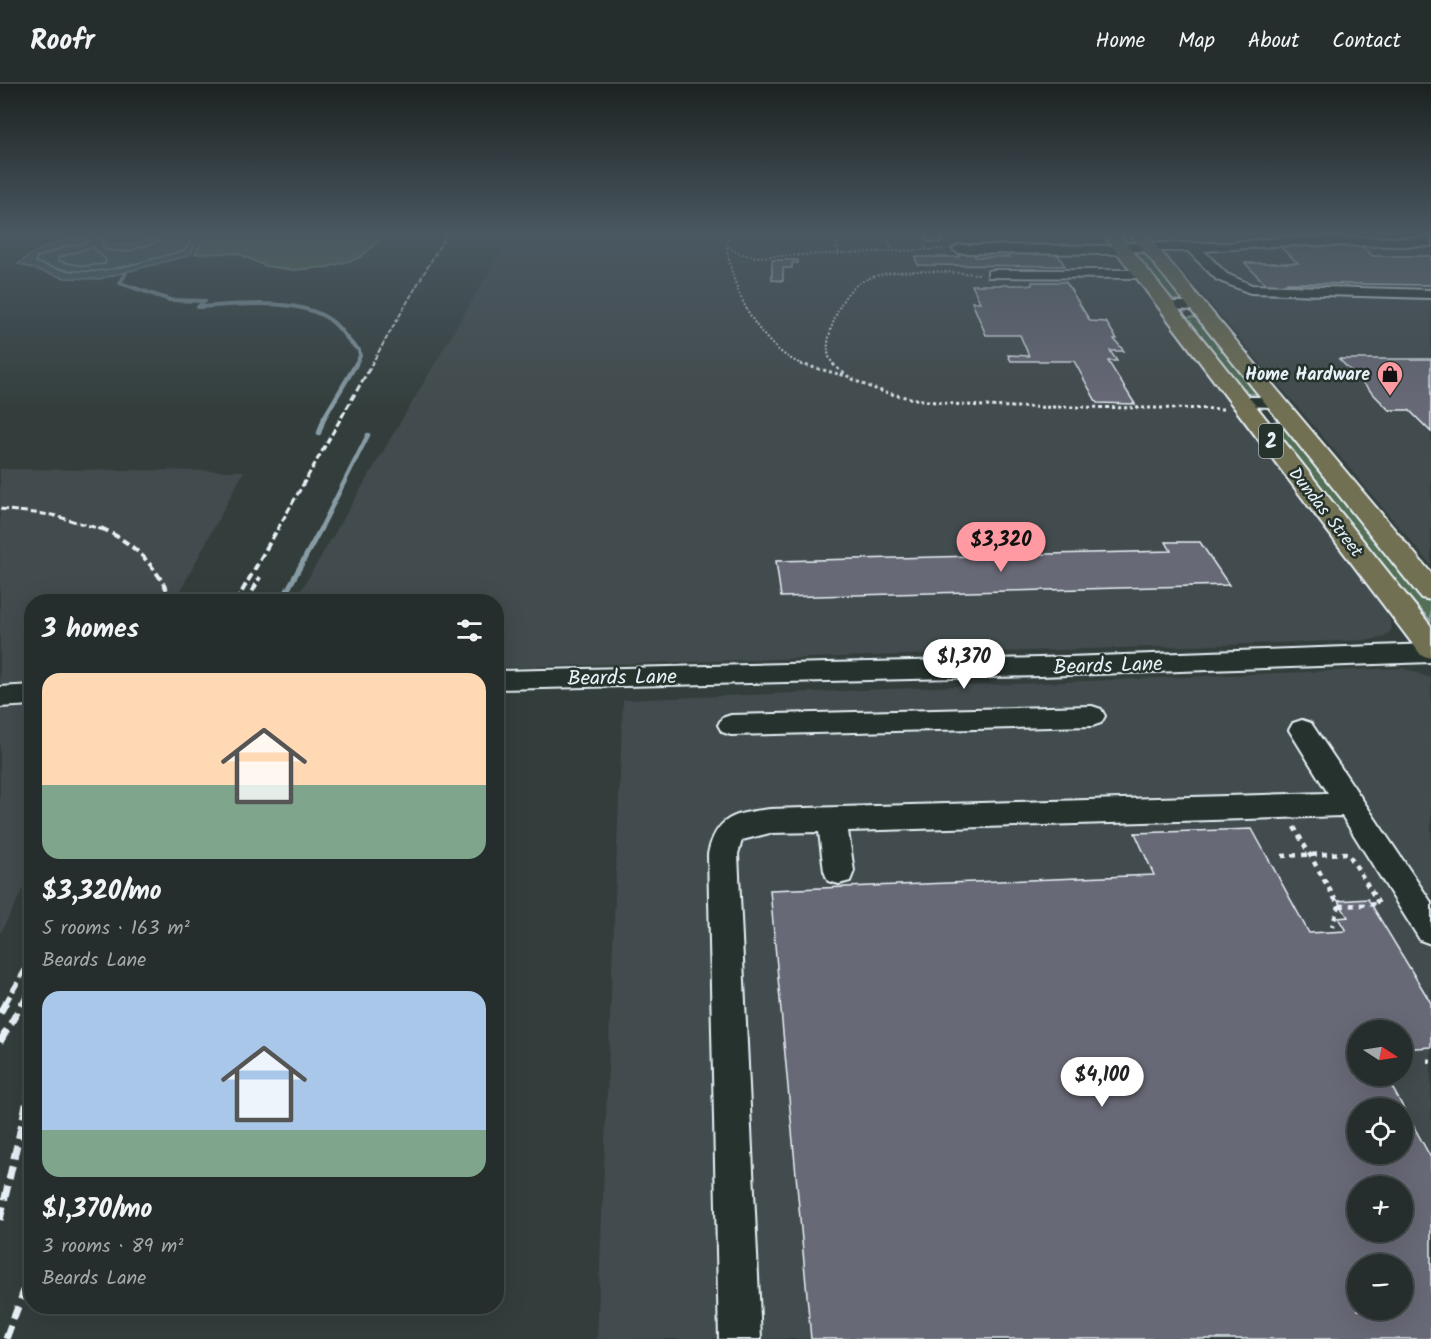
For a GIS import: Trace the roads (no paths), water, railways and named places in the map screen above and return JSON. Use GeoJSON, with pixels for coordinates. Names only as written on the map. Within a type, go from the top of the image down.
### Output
{"type":"FeatureCollection","features":[{"type":"Feature","properties":{"kind":"main road","name":"Dundas Street"},"geometry":{"type":"LineString","coordinates":[[1157,294],[1431,647]]}},
{"type":"Feature","properties":{"kind":"main road","name":"Dundas Street"},"geometry":{"type":"LineString","coordinates":[[1184,294],[1197,306],[1431,591]]}},
{"type":"Feature","properties":{"kind":"street"},"geometry":{"type":"LineString","coordinates":[[1415,294],[1431,294]]}},
{"type":"Feature","properties":{"kind":"street"},"geometry":{"type":"LineString","coordinates":[[1167,306],[1197,306]]}},
{"type":"Feature","properties":{"kind":"street"},"geometry":{"type":"LineString","coordinates":[[1243,406],[1275,402]]}},
{"type":"Feature","properties":{"kind":"street","name":"Beards Lane"},"geometry":{"type":"LineString","coordinates":[[504,680],[1052,667],[1431,653]]}},
{"type":"Feature","properties":{"kind":"street"},"geometry":{"type":"LineString","coordinates":[[0,697],[24,696]]}},
{"type":"Feature","properties":{"kind":"street"},"geometry":{"type":"LineString","coordinates":[[731,725],[1092,716]]}},
{"type":"Feature","properties":{"kind":"street"},"geometry":{"type":"LineString","coordinates":[[1302,730],[1431,929]]}},
{"type":"Feature","properties":{"kind":"street"},"geometry":{"type":"LineString","coordinates":[[740,1339],[724,840],[741,825],[770,821],[1349,804]]}},
{"type":"Feature","properties":{"kind":"street"},"geometry":{"type":"LineString","coordinates":[[832,820],[839,872]]}},
{"type":"Feature","properties":{"kind":"waterway"},"geometry":{"type":"LineString","coordinates":[[151,294],[170,300],[205,301],[198,307],[267,304],[301,308],[317,313],[334,323],[359,350],[360,356],[355,365]]}},
{"type":"Feature","properties":{"kind":"waterway"},"geometry":{"type":"LineString","coordinates":[[319,433],[324,418],[356,364]]}},
{"type":"Feature","properties":{"kind":"waterway"},"geometry":{"type":"LineString","coordinates":[[320,530],[368,435]]}},
{"type":"Feature","properties":{"kind":"waterway"},"geometry":{"type":"LineString","coordinates":[[285,594],[321,528]]}},
{"type":"Feature","properties":{"kind":"railway"},"geometry":{"type":"LineString","coordinates":[[371,365],[412,294]]}},
{"type":"Feature","properties":{"kind":"railway"},"geometry":{"type":"LineString","coordinates":[[277,530],[372,364]]}},
{"type":"Feature","properties":{"kind":"railway"},"geometry":{"type":"LineString","coordinates":[[0,509],[52,515],[104,530]]}},
{"type":"Feature","properties":{"kind":"railway"},"geometry":{"type":"LineString","coordinates":[[101,528],[135,549],[152,567],[169,594]]}},
{"type":"Feature","properties":{"kind":"railway"},"geometry":{"type":"LineString","coordinates":[[241,594],[278,528]]}},
{"type":"Feature","properties":{"kind":"railway"},"geometry":{"type":"LineString","coordinates":[[251,594],[260,577]]}},
{"type":"Feature","properties":{"kind":"railway"},"geometry":{"type":"LineString","coordinates":[[5,1004],[24,972]]}},
{"type":"Feature","properties":{"kind":"railway"},"geometry":{"type":"LineString","coordinates":[[22,1004],[24,1000]]}},
{"type":"Feature","properties":{"kind":"railway"},"geometry":{"type":"LineString","coordinates":[[0,1013],[6,1002]]}},
{"type":"Feature","properties":{"kind":"railway"},"geometry":{"type":"LineString","coordinates":[[0,1042],[23,1002]]}},
{"type":"Feature","properties":{"kind":"railway"},"geometry":{"type":"LineString","coordinates":[[0,1220],[24,1114]]}},
{"type":"Feature","properties":{"kind":"railway"},"geometry":{"type":"LineString","coordinates":[[6,1339],[24,1291]]}},
{"type":"Feature","properties":{"kind":"place","name":"Home Hardware"},"geometry":{"type":"Point","coordinates":[1390,397]}}]}
